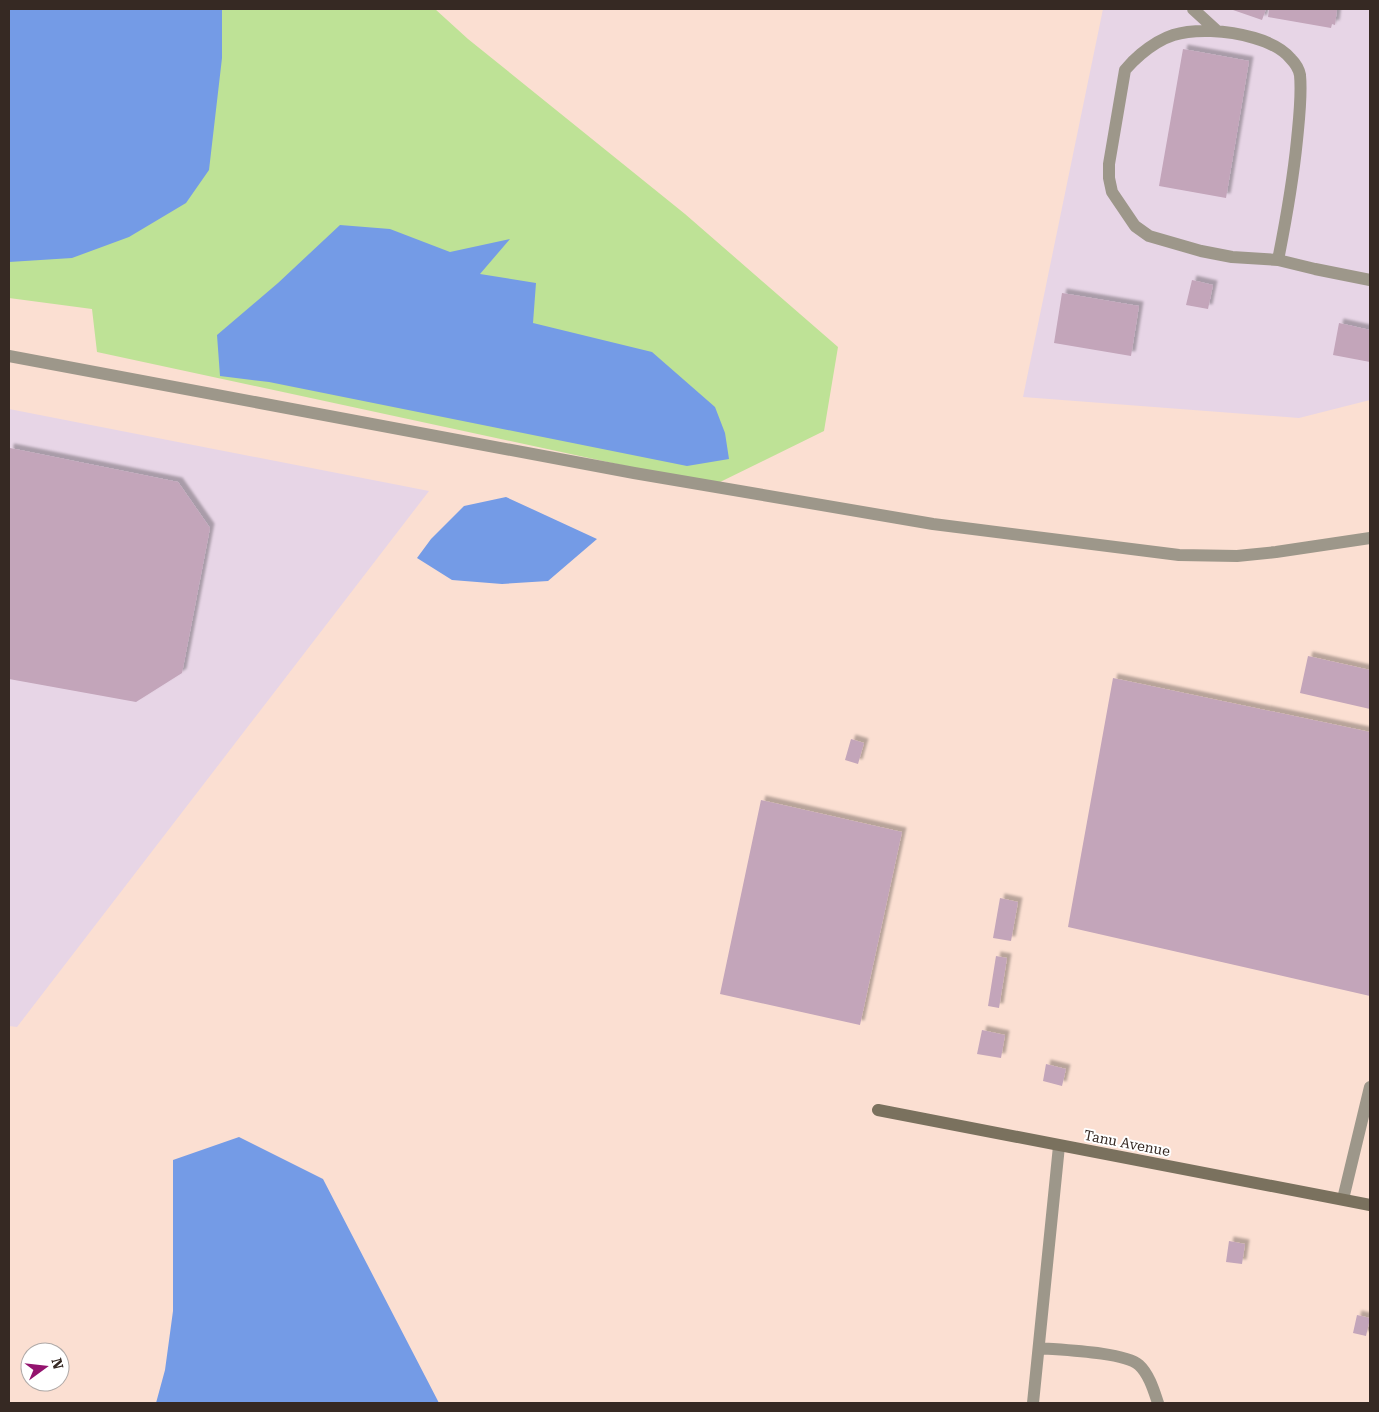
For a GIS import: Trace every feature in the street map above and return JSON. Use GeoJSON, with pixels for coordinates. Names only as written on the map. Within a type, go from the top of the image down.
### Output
{"type":"FeatureCollection","features":[{"type":"Feature","properties":{"kind":"street"},"geometry":{"type":"LineString","coordinates":[[1193,9],[1217,32]]}},
{"type":"Feature","properties":{"kind":"street"},"geometry":{"type":"LineString","coordinates":[[1278,260],[1292,189],[1295,163],[1299,119],[1299,71],[1288,55],[1261,39],[1217,32],[1195,31],[1173,34],[1155,43],[1129,64],[1125,70],[1109,164],[1112,192],[1135,226],[1149,236],[1201,251],[1232,257],[1278,260],[1370,280]]}},
{"type":"Feature","properties":{"kind":"street"},"geometry":{"type":"LineString","coordinates":[[9,356],[634,473],[933,524],[1179,555],[1237,556],[1370,538]]}},
{"type":"Feature","properties":{"kind":"street"},"geometry":{"type":"LineString","coordinates":[[1343,1199],[1370,1087]]}},
{"type":"Feature","properties":{"kind":"street","name":"Tanu Avenue"},"geometry":{"type":"LineString","coordinates":[[878,1110],[1370,1204]]}},
{"type":"Feature","properties":{"kind":"street"},"geometry":{"type":"LineString","coordinates":[[1033,1403],[1060,1146]]}},
{"type":"Feature","properties":{"kind":"street"},"geometry":{"type":"LineString","coordinates":[[1039,1348],[1115,1356],[1138,1365],[1152,1384],[1158,1403]]}},
{"type":"Feature","properties":{"kind":"shaded area"},"geometry":{"type":"Polygon","coordinates":[[[1103,9],[1370,9],[1370,400],[1299,418],[1023,397],[1103,9]]]}},
{"type":"Feature","properties":{"kind":"shaded area"},"geometry":{"type":"Polygon","coordinates":[[[9,409],[429,491],[17,1027],[9,1026],[9,409]]]}},
{"type":"Feature","properties":{"kind":"green space"},"geometry":{"type":"Polygon","coordinates":[[[9,9],[435,9],[468,39],[685,214],[838,347],[824,431],[714,485],[97,352],[92,309],[9,298],[9,9]]]}},
{"type":"Feature","properties":{"kind":"water"},"geometry":{"type":"Polygon","coordinates":[[[9,9],[222,9],[222,58],[209,170],[186,203],[129,237],[72,258],[9,262],[9,9]]]}},
{"type":"Feature","properties":{"kind":"water"},"geometry":{"type":"Polygon","coordinates":[[[340,225],[390,229],[450,252],[510,239],[480,274],[536,283],[533,323],[652,352],[715,407],[725,433],[729,459],[687,466],[269,382],[220,376],[217,335],[278,283],[340,225]]]}},
{"type":"Feature","properties":{"kind":"water"},"geometry":{"type":"Polygon","coordinates":[[[506,497],[597,539],[548,581],[502,584],[452,580],[417,558],[431,539],[464,506],[506,497]]]}},
{"type":"Feature","properties":{"kind":"water"},"geometry":{"type":"Polygon","coordinates":[[[239,1137],[323,1179],[439,1403],[156,1403],[165,1370],[173,1311],[173,1160],[239,1137]]]}},
{"type":"Feature","properties":{"kind":"building"},"geometry":{"type":"Polygon","coordinates":[[[1234,9],[1266,9],[1262,20],[1234,9]]]}},
{"type":"Feature","properties":{"kind":"building"},"geometry":{"type":"Polygon","coordinates":[[[1269,9],[1337,9],[1335,25],[1332,24],[1331,28],[1268,17],[1269,9]]]}},
{"type":"Feature","properties":{"kind":"building"},"geometry":{"type":"Polygon","coordinates":[[[1183,49],[1249,61],[1226,198],[1159,186],[1183,49]]]}},
{"type":"Feature","properties":{"kind":"building"},"geometry":{"type":"Polygon","coordinates":[[[1192,280],[1213,285],[1208,309],[1186,305],[1192,280]]]}},
{"type":"Feature","properties":{"kind":"building"},"geometry":{"type":"Polygon","coordinates":[[[1062,293],[1139,306],[1131,356],[1054,343],[1062,293]]]}},
{"type":"Feature","properties":{"kind":"building"},"geometry":{"type":"Polygon","coordinates":[[[1339,323],[1370,330],[1370,362],[1333,355],[1339,323]]]}},
{"type":"Feature","properties":{"kind":"building"},"geometry":{"type":"Polygon","coordinates":[[[10,448],[178,482],[210,528],[182,673],[136,702],[9,679],[10,448]]]}},
{"type":"Feature","properties":{"kind":"building"},"geometry":{"type":"Polygon","coordinates":[[[1308,656],[1370,670],[1370,709],[1300,693],[1308,656]]]}},
{"type":"Feature","properties":{"kind":"building"},"geometry":{"type":"Polygon","coordinates":[[[1113,678],[1370,732],[1370,996],[1068,927],[1113,678]]]}},
{"type":"Feature","properties":{"kind":"building"},"geometry":{"type":"Polygon","coordinates":[[[851,739],[864,743],[858,764],[845,760],[851,739]]]}},
{"type":"Feature","properties":{"kind":"building"},"geometry":{"type":"Polygon","coordinates":[[[761,800],[902,832],[860,1025],[720,994],[761,800]]]}},
{"type":"Feature","properties":{"kind":"building"},"geometry":{"type":"Polygon","coordinates":[[[1000,898],[1018,902],[1011,941],[993,938],[1000,898]]]}},
{"type":"Feature","properties":{"kind":"building"},"geometry":{"type":"Polygon","coordinates":[[[996,956],[1007,958],[999,1008],[988,1006],[996,956]]]}},
{"type":"Feature","properties":{"kind":"building"},"geometry":{"type":"Polygon","coordinates":[[[982,1030],[1005,1035],[1001,1058],[977,1054],[982,1030]]]}},
{"type":"Feature","properties":{"kind":"building"},"geometry":{"type":"Polygon","coordinates":[[[1046,1064],[1066,1069],[1062,1086],[1043,1081],[1046,1064]]]}},
{"type":"Feature","properties":{"kind":"building"},"geometry":{"type":"Polygon","coordinates":[[[1229,1241],[1245,1244],[1242,1264],[1226,1262],[1229,1241]]]}},
{"type":"Feature","properties":{"kind":"building"},"geometry":{"type":"Polygon","coordinates":[[[1357,1315],[1370,1318],[1366,1336],[1353,1333],[1357,1315]]]}}]}
